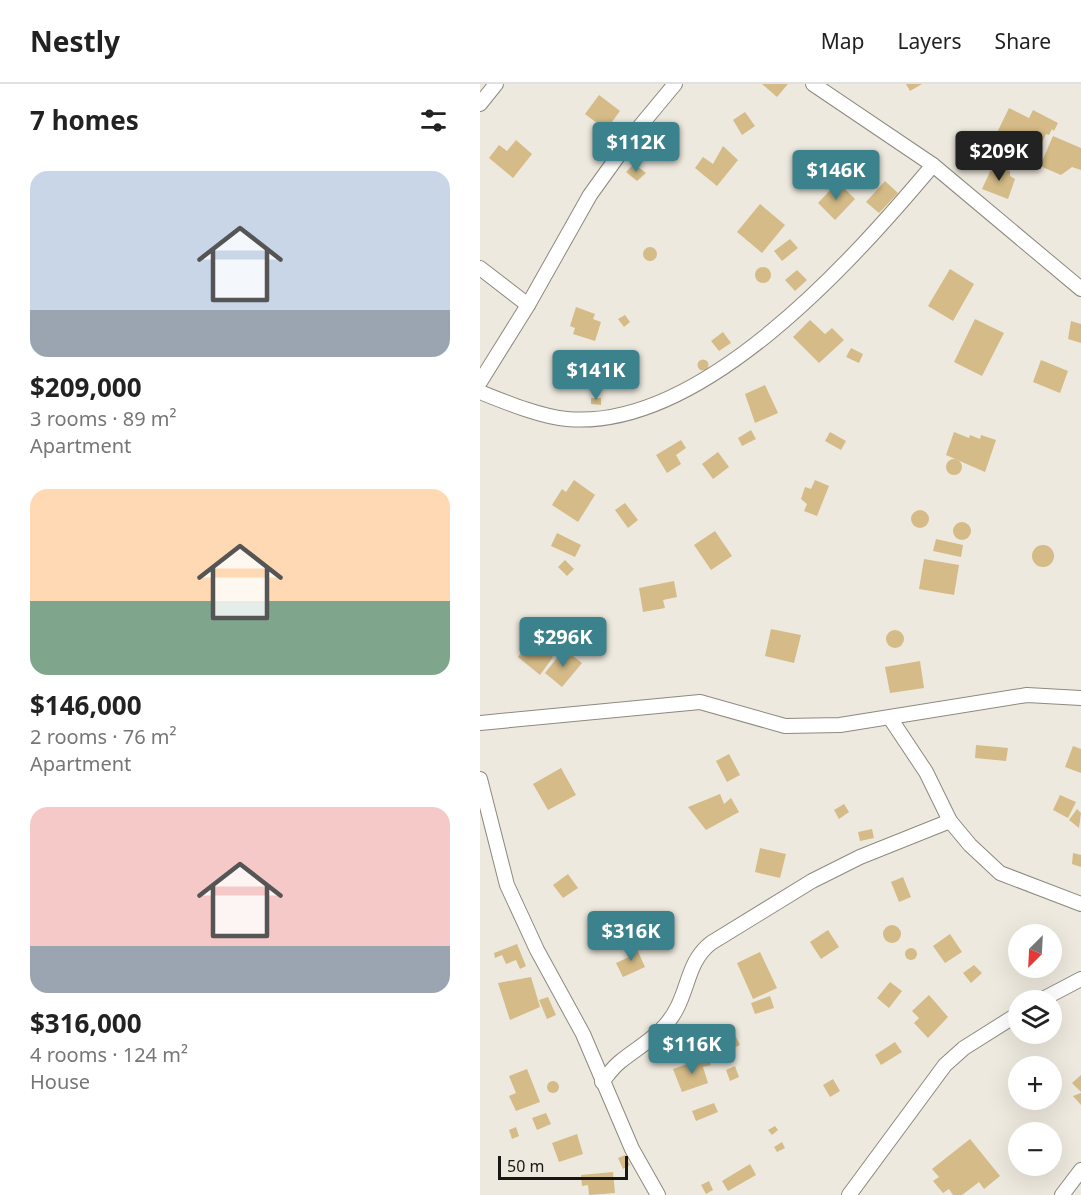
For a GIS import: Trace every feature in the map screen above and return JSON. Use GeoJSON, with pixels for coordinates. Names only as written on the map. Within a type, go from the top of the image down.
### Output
{"type":"FeatureCollection","features":[{"type":"Feature","properties":{"kind":"street"},"geometry":{"type":"LineString","coordinates":[[481,99],[496,84]]}},
{"type":"Feature","properties":{"kind":"street"},"geometry":{"type":"LineString","coordinates":[[480,382],[528,305],[590,195],[675,84]]}},
{"type":"Feature","properties":{"kind":"street"},"geometry":{"type":"LineString","coordinates":[[813,84],[933,165],[1079,287]]}},
{"type":"Feature","properties":{"kind":"street"},"geometry":{"type":"LineString","coordinates":[[480,392],[566,419],[594,419],[636,412],[713,376],[788,317],[865,243],[933,165]]}},
{"type":"Feature","properties":{"kind":"street"},"geometry":{"type":"LineString","coordinates":[[480,268],[528,305]]}},
{"type":"Feature","properties":{"kind":"street"},"geometry":{"type":"LineString","coordinates":[[1079,287],[1081,270]]}},
{"type":"Feature","properties":{"kind":"street"},"geometry":{"type":"LineString","coordinates":[[480,723],[700,702],[785,726],[840,725],[1028,695],[1081,698]]}},
{"type":"Feature","properties":{"kind":"street"},"geometry":{"type":"LineString","coordinates":[[890,718],[926,772],[950,820],[970,845],[1000,873],[1081,904]]}},
{"type":"Feature","properties":{"kind":"street"},"geometry":{"type":"LineString","coordinates":[[480,779],[507,885],[537,950],[583,1034],[632,1149],[658,1195]]}},
{"type":"Feature","properties":{"kind":"street"},"geometry":{"type":"LineString","coordinates":[[602,1082],[621,1060],[652,1040],[669,1022],[678,1007],[697,956],[711,943],[812,881],[860,857],[950,820]]}},
{"type":"Feature","properties":{"kind":"street"},"geometry":{"type":"LineString","coordinates":[[1060,990],[1081,979]]}},
{"type":"Feature","properties":{"kind":"street"},"geometry":{"type":"LineString","coordinates":[[849,1195],[945,1065],[964,1048],[1008,1020]]}},
{"type":"Feature","properties":{"kind":"street"},"geometry":{"type":"LineString","coordinates":[[1062,1195],[1081,1170]]}},
{"type":"Feature","properties":{"kind":"building"},"geometry":{"type":"Polygon","coordinates":[[[762,84],[788,84],[777,97],[762,84]]]}},
{"type":"Feature","properties":{"kind":"building"},"geometry":{"type":"Polygon","coordinates":[[[906,84],[922,84],[910,91],[906,84]]]}},
{"type":"Feature","properties":{"kind":"building"},"geometry":{"type":"Polygon","coordinates":[[[599,95],[620,111],[606,130],[585,114],[599,95]]]}},
{"type":"Feature","properties":{"kind":"building"},"geometry":{"type":"Polygon","coordinates":[[[1009,108],[1029,118],[1033,110],[1058,123],[1054,131],[1052,129],[1049,135],[1046,134],[1037,152],[1031,149],[1025,161],[991,145],[1009,108]]]}},
{"type":"Feature","properties":{"kind":"building"},"geometry":{"type":"Polygon","coordinates":[[[745,112],[755,126],[742,135],[733,120],[745,112]]]}},
{"type":"Feature","properties":{"kind":"building"},"geometry":{"type":"Polygon","coordinates":[[[1053,136],[1081,148],[1081,170],[1072,167],[1061,175],[1040,166],[1053,136]]]}},
{"type":"Feature","properties":{"kind":"building"},"geometry":{"type":"Polygon","coordinates":[[[516,140],[532,154],[513,178],[489,158],[499,145],[507,151],[516,140]]]}},
{"type":"Feature","properties":{"kind":"building"},"geometry":{"type":"Polygon","coordinates":[[[723,146],[738,160],[717,186],[695,168],[703,157],[713,164],[723,146]]]}},
{"type":"Feature","properties":{"kind":"building"},"geometry":{"type":"Polygon","coordinates":[[[994,163],[1010,171],[1010,176],[1015,179],[1008,199],[982,189],[994,163]]]}},
{"type":"Feature","properties":{"kind":"building"},"geometry":{"type":"Polygon","coordinates":[[[634,164],[646,173],[637,181],[626,172],[634,164]]]}},
{"type":"Feature","properties":{"kind":"building"},"geometry":{"type":"Polygon","coordinates":[[[885,181],[898,193],[879,213],[866,202],[885,181]]]}},
{"type":"Feature","properties":{"kind":"building"},"geometry":{"type":"Polygon","coordinates":[[[838,182],[855,199],[835,220],[818,203],[838,182]]]}},
{"type":"Feature","properties":{"kind":"building"},"geometry":{"type":"Polygon","coordinates":[[[760,204],[785,225],[762,253],[737,232],[760,204]]]}},
{"type":"Feature","properties":{"kind":"building"},"geometry":{"type":"Polygon","coordinates":[[[790,239],[798,248],[782,261],[774,251],[790,239]]]}},
{"type":"Feature","properties":{"kind":"building"},"geometry":{"type":"Polygon","coordinates":[[[647,247],[653,247],[657,254],[653,261],[647,261],[643,257],[643,251],[647,247]]]}},
{"type":"Feature","properties":{"kind":"building"},"geometry":{"type":"Polygon","coordinates":[[[760,267],[766,267],[771,275],[769,281],[760,283],[755,278],[755,272],[760,267]]]}},
{"type":"Feature","properties":{"kind":"building"},"geometry":{"type":"Polygon","coordinates":[[[950,269],[974,284],[953,321],[928,306],[950,269]]]}},
{"type":"Feature","properties":{"kind":"building"},"geometry":{"type":"Polygon","coordinates":[[[797,270],[807,280],[795,291],[785,280],[797,270]]]}},
{"type":"Feature","properties":{"kind":"building"},"geometry":{"type":"Polygon","coordinates":[[[576,307],[595,314],[593,319],[601,322],[595,341],[573,334],[575,328],[570,326],[576,307]]]}},
{"type":"Feature","properties":{"kind":"building"},"geometry":{"type":"Polygon","coordinates":[[[625,315],[630,322],[624,327],[618,319],[625,315]]]}},
{"type":"Feature","properties":{"kind":"building"},"geometry":{"type":"Polygon","coordinates":[[[975,319],[1004,333],[982,376],[954,362],[975,319]]]}},
{"type":"Feature","properties":{"kind":"building"},"geometry":{"type":"Polygon","coordinates":[[[810,320],[825,334],[832,328],[844,340],[819,363],[793,337],[810,320]]]}},
{"type":"Feature","properties":{"kind":"building"},"geometry":{"type":"Polygon","coordinates":[[[1071,321],[1081,324],[1081,343],[1068,339],[1071,321]]]}},
{"type":"Feature","properties":{"kind":"building"},"geometry":{"type":"Polygon","coordinates":[[[723,332],[731,343],[719,351],[711,341],[723,332]]]}},
{"type":"Feature","properties":{"kind":"building"},"geometry":{"type":"Polygon","coordinates":[[[851,348],[863,354],[859,363],[846,357],[851,348]]]}},
{"type":"Feature","properties":{"kind":"building"},"geometry":{"type":"Polygon","coordinates":[[[703,359],[709,365],[703,371],[697,365],[703,359]]]}},
{"type":"Feature","properties":{"kind":"building"},"geometry":{"type":"Polygon","coordinates":[[[608,360],[612,366],[608,372],[604,372],[600,364],[608,360]]]}},
{"type":"Feature","properties":{"kind":"building"},"geometry":{"type":"Polygon","coordinates":[[[1041,360],[1068,371],[1060,393],[1033,382],[1041,360]]]}},
{"type":"Feature","properties":{"kind":"building"},"geometry":{"type":"Polygon","coordinates":[[[765,385],[778,413],[755,423],[745,394],[765,385]]]}},
{"type":"Feature","properties":{"kind":"building"},"geometry":{"type":"Polygon","coordinates":[[[591,398],[601,398],[601,405],[591,404],[591,398]]]}},
{"type":"Feature","properties":{"kind":"building"},"geometry":{"type":"Polygon","coordinates":[[[751,430],[756,439],[742,446],[738,438],[751,430]]]}},
{"type":"Feature","properties":{"kind":"building"},"geometry":{"type":"Polygon","coordinates":[[[830,432],[846,441],[841,450],[825,441],[830,432]]]}},
{"type":"Feature","properties":{"kind":"building"},"geometry":{"type":"Polygon","coordinates":[[[954,432],[969,438],[970,435],[980,439],[981,435],[996,440],[985,472],[946,455],[954,432]]]}},
{"type":"Feature","properties":{"kind":"building"},"geometry":{"type":"Polygon","coordinates":[[[681,440],[686,448],[676,455],[681,464],[667,473],[656,455],[681,440]]]}},
{"type":"Feature","properties":{"kind":"building"},"geometry":{"type":"Polygon","coordinates":[[[718,452],[729,467],[713,479],[702,464],[718,452]]]}},
{"type":"Feature","properties":{"kind":"building"},"geometry":{"type":"Polygon","coordinates":[[[954,459],[960,461],[962,467],[960,473],[954,475],[948,473],[946,467],[948,461],[954,459]]]}},
{"type":"Feature","properties":{"kind":"building"},"geometry":{"type":"Polygon","coordinates":[[[574,480],[595,495],[578,522],[552,505],[562,489],[566,492],[574,480]]]}},
{"type":"Feature","properties":{"kind":"building"},"geometry":{"type":"Polygon","coordinates":[[[815,480],[829,486],[817,516],[804,511],[807,504],[801,499],[805,487],[811,489],[815,480]]]}},
{"type":"Feature","properties":{"kind":"building"},"geometry":{"type":"Polygon","coordinates":[[[625,503],[638,520],[628,528],[615,510],[625,503]]]}},
{"type":"Feature","properties":{"kind":"building"},"geometry":{"type":"Polygon","coordinates":[[[920,510],[926,513],[929,519],[926,525],[920,528],[914,525],[911,519],[914,513],[920,510]]]}},
{"type":"Feature","properties":{"kind":"building"},"geometry":{"type":"Polygon","coordinates":[[[958,522],[966,522],[971,527],[969,538],[958,540],[953,535],[953,527],[958,522]]]}},
{"type":"Feature","properties":{"kind":"building"},"geometry":{"type":"Polygon","coordinates":[[[715,531],[732,556],[711,570],[694,545],[715,531]]]}},
{"type":"Feature","properties":{"kind":"building"},"geometry":{"type":"Polygon","coordinates":[[[557,533],[581,545],[575,557],[551,546],[557,533]]]}},
{"type":"Feature","properties":{"kind":"building"},"geometry":{"type":"Polygon","coordinates":[[[936,539],[963,545],[961,557],[933,551],[936,539]]]}},
{"type":"Feature","properties":{"kind":"building"},"geometry":{"type":"Polygon","coordinates":[[[1043,545],[1051,548],[1054,556],[1051,564],[1043,567],[1035,564],[1032,556],[1035,548],[1043,545]]]}},
{"type":"Feature","properties":{"kind":"building"},"geometry":{"type":"Polygon","coordinates":[[[924,559],[959,565],[954,595],[919,589],[924,559]]]}},
{"type":"Feature","properties":{"kind":"building"},"geometry":{"type":"Polygon","coordinates":[[[565,560],[574,569],[567,576],[558,567],[565,560]]]}},
{"type":"Feature","properties":{"kind":"building"},"geometry":{"type":"Polygon","coordinates":[[[674,581],[677,597],[663,600],[665,608],[643,612],[639,588],[674,581]]]}},
{"type":"Feature","properties":{"kind":"building"},"geometry":{"type":"Polygon","coordinates":[[[537,619],[544,624],[537,633],[530,627],[537,619]]]}},
{"type":"Feature","properties":{"kind":"building"},"geometry":{"type":"Polygon","coordinates":[[[771,629],[801,635],[794,663],[765,656],[771,629]]]}},
{"type":"Feature","properties":{"kind":"building"},"geometry":{"type":"Polygon","coordinates":[[[895,630],[901,633],[904,639],[901,645],[895,648],[889,645],[886,639],[889,633],[895,630]]]}},
{"type":"Feature","properties":{"kind":"building"},"geometry":{"type":"Polygon","coordinates":[[[530,638],[553,657],[540,675],[518,657],[530,638]]]}},
{"type":"Feature","properties":{"kind":"building"},"geometry":{"type":"Polygon","coordinates":[[[564,649],[582,663],[562,687],[545,673],[564,649]]]}},
{"type":"Feature","properties":{"kind":"building"},"geometry":{"type":"Polygon","coordinates":[[[920,661],[924,688],[890,693],[885,667],[920,661]]]}},
{"type":"Feature","properties":{"kind":"building"},"geometry":{"type":"Polygon","coordinates":[[[976,745],[1008,748],[1006,761],[975,758],[976,745]]]}},
{"type":"Feature","properties":{"kind":"building"},"geometry":{"type":"Polygon","coordinates":[[[1073,746],[1081,749],[1081,773],[1065,767],[1073,746]]]}},
{"type":"Feature","properties":{"kind":"building"},"geometry":{"type":"Polygon","coordinates":[[[729,754],[740,775],[727,782],[716,761],[729,754]]]}},
{"type":"Feature","properties":{"kind":"building"},"geometry":{"type":"Polygon","coordinates":[[[561,768],[576,795],[548,810],[533,784],[561,768]]]}},
{"type":"Feature","properties":{"kind":"building"},"geometry":{"type":"Polygon","coordinates":[[[720,794],[724,804],[731,798],[739,812],[706,830],[688,807],[720,794]]]}},
{"type":"Feature","properties":{"kind":"building"},"geometry":{"type":"Polygon","coordinates":[[[1060,795],[1076,802],[1068,818],[1053,810],[1060,795]]]}},
{"type":"Feature","properties":{"kind":"building"},"geometry":{"type":"Polygon","coordinates":[[[844,804],[849,812],[839,819],[834,810],[844,804]]]}},
{"type":"Feature","properties":{"kind":"building"},"geometry":{"type":"Polygon","coordinates":[[[1077,809],[1081,813],[1079,828],[1069,820],[1077,809]]]}},
{"type":"Feature","properties":{"kind":"building"},"geometry":{"type":"Polygon","coordinates":[[[872,829],[874,838],[860,841],[858,832],[872,829]]]}},
{"type":"Feature","properties":{"kind":"building"},"geometry":{"type":"Polygon","coordinates":[[[760,848],[786,854],[780,878],[755,872],[760,848]]]}},
{"type":"Feature","properties":{"kind":"building"},"geometry":{"type":"Polygon","coordinates":[[[1073,853],[1081,855],[1081,867],[1072,864],[1073,853]]]}},
{"type":"Feature","properties":{"kind":"building"},"geometry":{"type":"Polygon","coordinates":[[[568,874],[578,888],[563,898],[553,885],[568,874]]]}},
{"type":"Feature","properties":{"kind":"building"},"geometry":{"type":"Polygon","coordinates":[[[903,877],[911,897],[899,902],[891,882],[903,877]]]}},
{"type":"Feature","properties":{"kind":"building"},"geometry":{"type":"Polygon","coordinates":[[[892,925],[898,928],[901,934],[898,940],[892,943],[886,940],[883,934],[886,928],[892,925]]]}},
{"type":"Feature","properties":{"kind":"building"},"geometry":{"type":"Polygon","coordinates":[[[828,930],[839,947],[821,959],[810,942],[828,930]]]}},
{"type":"Feature","properties":{"kind":"building"},"geometry":{"type":"Polygon","coordinates":[[[950,934],[962,952],[945,963],[933,946],[950,934]]]}},
{"type":"Feature","properties":{"kind":"building"},"geometry":{"type":"Polygon","coordinates":[[[517,944],[526,966],[520,969],[516,960],[506,964],[502,955],[495,958],[494,953],[517,944]]]}},
{"type":"Feature","properties":{"kind":"building"},"geometry":{"type":"Polygon","coordinates":[[[635,945],[645,967],[623,977],[616,963],[629,957],[625,949],[635,945]]]}},
{"type":"Feature","properties":{"kind":"building"},"geometry":{"type":"Polygon","coordinates":[[[913,948],[916,949],[916,959],[909,960],[906,959],[905,952],[906,949],[913,948]]]}},
{"type":"Feature","properties":{"kind":"building"},"geometry":{"type":"Polygon","coordinates":[[[760,952],[777,988],[753,999],[737,963],[760,952]]]}},
{"type":"Feature","properties":{"kind":"building"},"geometry":{"type":"Polygon","coordinates":[[[974,965],[982,973],[971,983],[963,973],[974,965]]]}},
{"type":"Feature","properties":{"kind":"building"},"geometry":{"type":"Polygon","coordinates":[[[531,977],[540,1007],[510,1020],[498,983],[531,977]]]}},
{"type":"Feature","properties":{"kind":"building"},"geometry":{"type":"Polygon","coordinates":[[[890,982],[902,991],[889,1008],[877,998],[890,982]]]}},
{"type":"Feature","properties":{"kind":"building"},"geometry":{"type":"Polygon","coordinates":[[[929,995],[948,1017],[928,1038],[914,1023],[919,1018],[912,1011],[929,995]]]}},
{"type":"Feature","properties":{"kind":"building"},"geometry":{"type":"Polygon","coordinates":[[[770,996],[774,1008],[755,1014],[751,1003],[770,996]]]}},
{"type":"Feature","properties":{"kind":"building"},"geometry":{"type":"Polygon","coordinates":[[[548,997],[556,1015],[547,1019],[539,1000],[548,997]]]}},
{"type":"Feature","properties":{"kind":"building"},"geometry":{"type":"Polygon","coordinates":[[[735,1035],[740,1045],[729,1050],[724,1040],[735,1035]]]}},
{"type":"Feature","properties":{"kind":"building"},"geometry":{"type":"Polygon","coordinates":[[[895,1042],[902,1052],[881,1065],[875,1055],[895,1042]]]}},
{"type":"Feature","properties":{"kind":"building"},"geometry":{"type":"Polygon","coordinates":[[[708,1057],[711,1065],[703,1067],[708,1083],[682,1092],[673,1069],[708,1057]]]}},
{"type":"Feature","properties":{"kind":"building"},"geometry":{"type":"Polygon","coordinates":[[[735,1066],[739,1077],[730,1081],[726,1070],[735,1066]]]}},
{"type":"Feature","properties":{"kind":"building"},"geometry":{"type":"Polygon","coordinates":[[[527,1069],[540,1102],[516,1111],[509,1096],[516,1093],[509,1076],[527,1069]]]}},
{"type":"Feature","properties":{"kind":"building"},"geometry":{"type":"Polygon","coordinates":[[[1081,1075],[1081,1092],[1072,1083],[1081,1075]]]}},
{"type":"Feature","properties":{"kind":"building"},"geometry":{"type":"Polygon","coordinates":[[[833,1079],[840,1091],[830,1097],[823,1085],[833,1079]]]}},
{"type":"Feature","properties":{"kind":"building"},"geometry":{"type":"Polygon","coordinates":[[[555,1081],[559,1087],[555,1093],[551,1093],[547,1085],[555,1081]]]}},
{"type":"Feature","properties":{"kind":"building"},"geometry":{"type":"Polygon","coordinates":[[[1081,1093],[1081,1105],[1073,1096],[1081,1093]]]}},
{"type":"Feature","properties":{"kind":"building"},"geometry":{"type":"Polygon","coordinates":[[[714,1103],[718,1112],[696,1121],[692,1111],[714,1103]]]}},
{"type":"Feature","properties":{"kind":"building"},"geometry":{"type":"Polygon","coordinates":[[[546,1113],[551,1124],[537,1130],[532,1118],[546,1113]]]}},
{"type":"Feature","properties":{"kind":"building"},"geometry":{"type":"Polygon","coordinates":[[[775,1126],[778,1130],[772,1135],[768,1130],[775,1126]]]}},
{"type":"Feature","properties":{"kind":"building"},"geometry":{"type":"Polygon","coordinates":[[[516,1127],[519,1136],[512,1139],[509,1130],[516,1127]]]}},
{"type":"Feature","properties":{"kind":"building"},"geometry":{"type":"Polygon","coordinates":[[[577,1134],[583,1154],[559,1162],[552,1143],[577,1134]]]}},
{"type":"Feature","properties":{"kind":"building"},"geometry":{"type":"Polygon","coordinates":[[[970,1139],[1000,1176],[984,1189],[979,1182],[962,1195],[953,1195],[949,1189],[943,1193],[933,1181],[939,1177],[932,1169],[970,1139]]]}},
{"type":"Feature","properties":{"kind":"building"},"geometry":{"type":"Polygon","coordinates":[[[782,1142],[785,1148],[777,1152],[774,1147],[782,1142]]]}},
{"type":"Feature","properties":{"kind":"building"},"geometry":{"type":"Polygon","coordinates":[[[625,1155],[630,1165],[623,1169],[618,1158],[625,1155]]]}},
{"type":"Feature","properties":{"kind":"building"},"geometry":{"type":"Polygon","coordinates":[[[750,1164],[756,1175],[728,1191],[722,1181],[750,1164]]]}},
{"type":"Feature","properties":{"kind":"building"},"geometry":{"type":"Polygon","coordinates":[[[613,1172],[615,1193],[589,1195],[588,1185],[582,1186],[581,1175],[613,1172]]]}},
{"type":"Feature","properties":{"kind":"building"},"geometry":{"type":"Polygon","coordinates":[[[709,1181],[713,1190],[706,1194],[701,1185],[709,1181]]]}}]}
